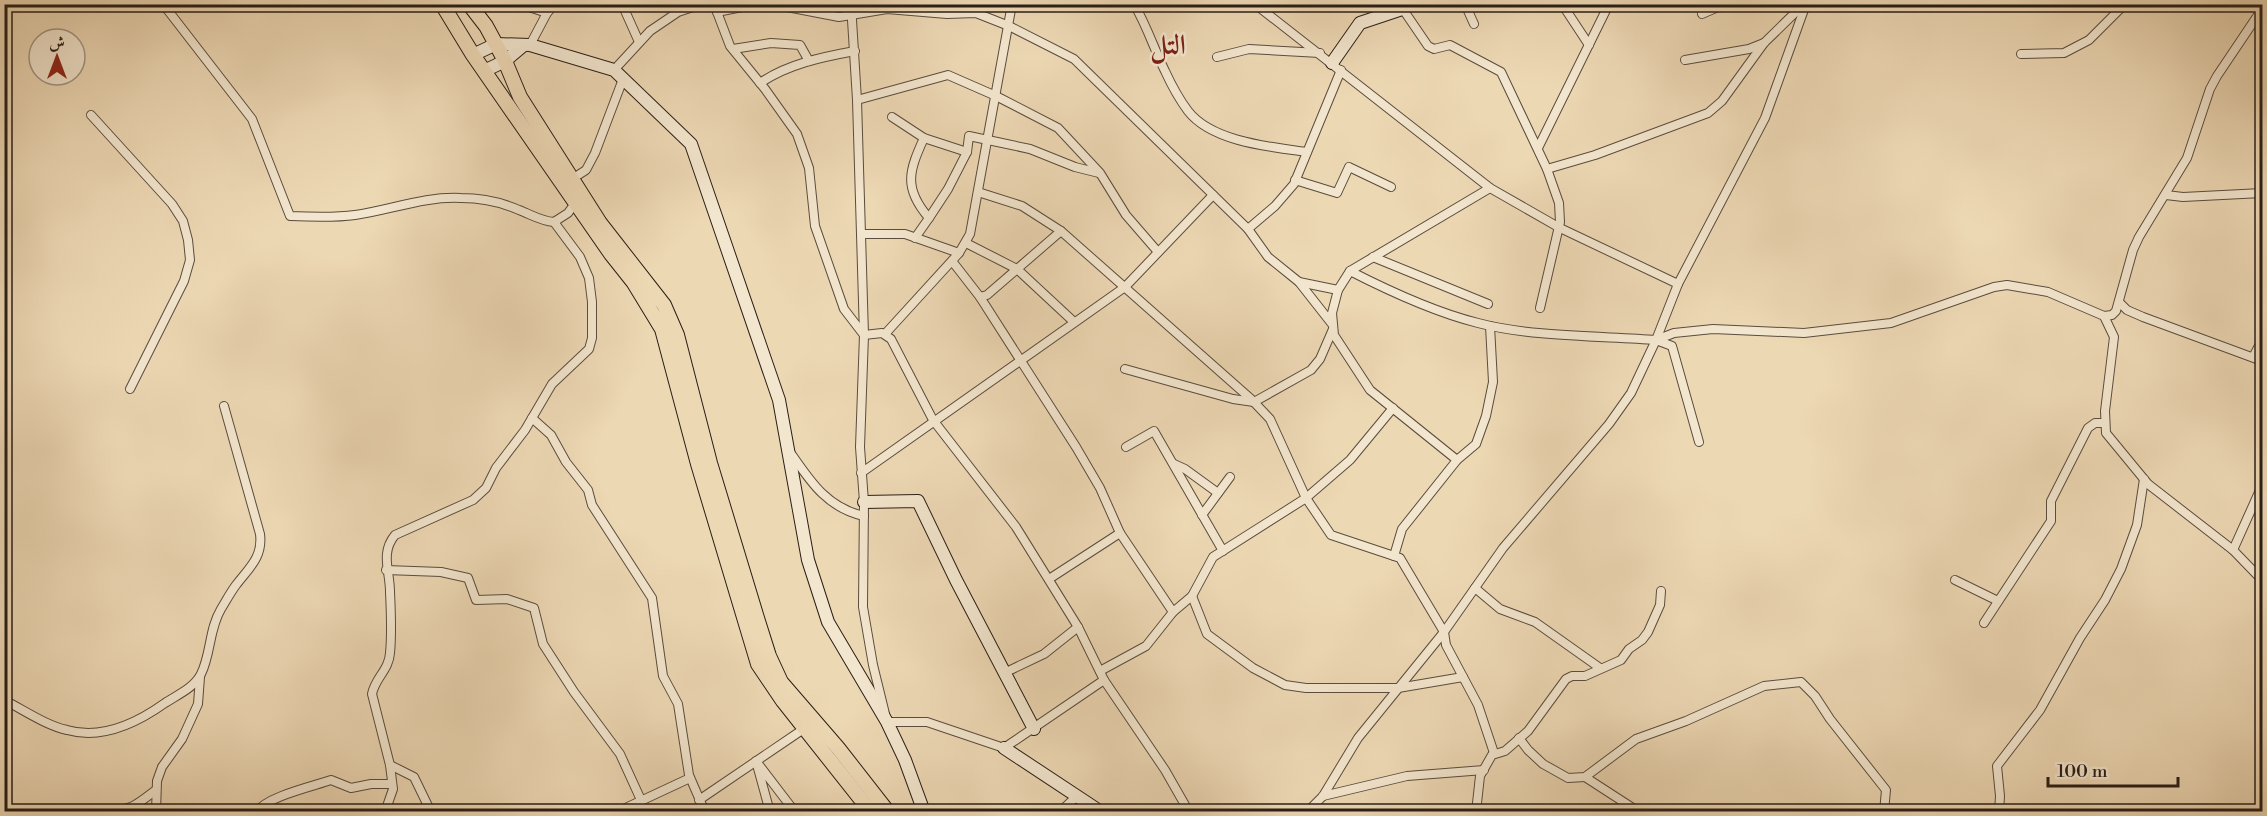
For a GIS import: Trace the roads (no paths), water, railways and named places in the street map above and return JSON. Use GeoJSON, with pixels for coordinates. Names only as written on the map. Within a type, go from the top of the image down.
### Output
{"type":"FeatureCollection","features":[{"type":"Feature","properties":{"kind":"main road"},"geometry":{"type":"LineString","coordinates":[[442,4],[473,55],[611,254],[634,283],[662,329],[698,464],[758,664],[871,812]]}},
{"type":"Feature","properties":{"kind":"main road"},"geometry":{"type":"LineString","coordinates":[[470,4],[486,26],[505,61],[520,97],[600,223],[664,305],[677,335],[720,496],[757,618],[769,656],[781,682],[838,748],[888,812]]}},
{"type":"Feature","properties":{"kind":"main road"},"geometry":{"type":"LineString","coordinates":[[1336,66],[1360,23],[1401,7]]}},
{"type":"Feature","properties":{"kind":"main road"},"geometry":{"type":"LineString","coordinates":[[473,55],[495,44],[527,45],[614,70],[692,144],[775,389],[789,452],[808,561],[828,622],[887,722],[932,812]]}},
{"type":"Feature","properties":{"kind":"main road"},"geometry":{"type":"LineString","coordinates":[[484,71],[505,61],[527,45]]}},
{"type":"Feature","properties":{"kind":"main road"},"geometry":{"type":"LineString","coordinates":[[864,502],[918,501],[956,580],[1034,729]]}},
{"type":"Feature","properties":{"kind":"main road"},"geometry":{"type":"LineString","coordinates":[[1004,748],[1101,812]]}},
{"type":"Feature","properties":{"kind":"main road"},"geometry":{"type":"LineString","coordinates":[[905,760],[924,812]]}},
{"type":"Feature","properties":{"kind":"street"},"geometry":{"type":"LineString","coordinates":[[163,4],[252,119],[290,216],[326,218],[356,215],[432,199],[459,197],[486,200],[541,220],[554,222],[568,213],[576,202]]}},
{"type":"Feature","properties":{"kind":"street"},"geometry":{"type":"LineString","coordinates":[[520,4],[547,13]]}},
{"type":"Feature","properties":{"kind":"street"},"geometry":{"type":"LineString","coordinates":[[527,45],[555,4]]}},
{"type":"Feature","properties":{"kind":"street"},"geometry":{"type":"LineString","coordinates":[[622,4],[639,42]]}},
{"type":"Feature","properties":{"kind":"street"},"geometry":{"type":"LineString","coordinates":[[614,70],[650,31],[677,8],[702,4]]}},
{"type":"Feature","properties":{"kind":"street"},"geometry":{"type":"LineString","coordinates":[[851,4],[857,100],[864,335],[860,433],[864,502],[863,607],[873,665],[887,722],[927,722],[1004,748],[1104,680]]}},
{"type":"Feature","properties":{"kind":"street"},"geometry":{"type":"LineString","coordinates":[[885,334],[966,243],[972,224],[1012,4]]}},
{"type":"Feature","properties":{"kind":"street"},"geometry":{"type":"LineString","coordinates":[[1134,4],[1146,25],[1165,71],[1189,112],[1212,130],[1253,144],[1307,152]]}},
{"type":"Feature","properties":{"kind":"street"},"geometry":{"type":"LineString","coordinates":[[1255,4],[1490,188],[1560,228],[1678,284]]}},
{"type":"Feature","properties":{"kind":"street"},"geometry":{"type":"LineString","coordinates":[[1465,4],[1474,24]]}},
{"type":"Feature","properties":{"kind":"street"},"geometry":{"type":"LineString","coordinates":[[1562,4],[1589,45]]}},
{"type":"Feature","properties":{"kind":"street"},"geometry":{"type":"LineString","coordinates":[[1538,148],[1609,4]]}},
{"type":"Feature","properties":{"kind":"street"},"geometry":{"type":"LineString","coordinates":[[1702,14],[1725,4]]}},
{"type":"Feature","properties":{"kind":"street"},"geometry":{"type":"LineString","coordinates":[[1547,169],[1594,155],[1708,113],[1722,101],[1764,43],[1805,4]]}},
{"type":"Feature","properties":{"kind":"street"},"geometry":{"type":"LineString","coordinates":[[1308,811],[1323,796],[1358,738],[1444,632],[1503,548],[1609,424],[1631,393],[1656,340],[1678,284],[1765,118],[1805,4]]}},
{"type":"Feature","properties":{"kind":"street"},"geometry":{"type":"LineString","coordinates":[[2021,54],[2064,53],[2089,40],[2125,4]]}},
{"type":"Feature","properties":{"kind":"street"},"geometry":{"type":"LineString","coordinates":[[864,335],[844,309],[815,226],[809,168],[797,134],[733,49],[715,8],[782,6],[839,17],[887,9],[947,14],[976,13],[1009,26],[1074,58],[1248,229],[1268,257],[1299,282],[1333,327]]}},
{"type":"Feature","properties":{"kind":"street"},"geometry":{"type":"LineString","coordinates":[[1401,7],[1428,46],[1434,49],[1450,45],[1501,72],[1529,134],[1538,148],[1559,203],[1560,228],[1540,308]]}},
{"type":"Feature","properties":{"kind":"street"},"geometry":{"type":"LineString","coordinates":[[1656,340],[1674,333],[1713,329],[1804,333],[1891,323],[2007,285],[2048,292],[2104,316],[2112,315],[2119,302],[2133,250],[2192,148],[2210,89],[2262,9]]}},
{"type":"Feature","properties":{"kind":"street"},"geometry":{"type":"LineString","coordinates":[[733,49],[771,43],[801,45],[809,61]]}},
{"type":"Feature","properties":{"kind":"street"},"geometry":{"type":"LineString","coordinates":[[1685,60],[1749,49],[1764,43]]}},
{"type":"Feature","properties":{"kind":"street"},"geometry":{"type":"LineString","coordinates":[[1217,57],[1249,49],[1320,53]]}},
{"type":"Feature","properties":{"kind":"street"},"geometry":{"type":"LineString","coordinates":[[760,83],[774,73],[809,61],[855,51]]}},
{"type":"Feature","properties":{"kind":"street"},"geometry":{"type":"LineString","coordinates":[[1248,229],[1275,206],[1296,180],[1336,66]]}},
{"type":"Feature","properties":{"kind":"street"},"geometry":{"type":"LineString","coordinates":[[857,100],[948,75],[996,96],[1058,128],[1100,173],[1126,215],[1158,252]]}},
{"type":"Feature","properties":{"kind":"street"},"geometry":{"type":"LineString","coordinates":[[572,179],[586,170],[595,153],[623,79]]}},
{"type":"Feature","properties":{"kind":"street"},"geometry":{"type":"LineString","coordinates":[[91,115],[172,204],[183,221],[188,240],[190,260],[184,281],[130,389]]}},
{"type":"Feature","properties":{"kind":"street"},"geometry":{"type":"LineString","coordinates":[[892,117],[924,138],[967,152]]}},
{"type":"Feature","properties":{"kind":"street"},"geometry":{"type":"LineString","coordinates":[[915,238],[948,189],[967,152],[969,136],[1030,149],[1075,167],[1100,173]]}},
{"type":"Feature","properties":{"kind":"street"},"geometry":{"type":"LineString","coordinates":[[924,138],[911,166],[909,181],[917,204],[929,218]]}},
{"type":"Feature","properties":{"kind":"street"},"geometry":{"type":"LineString","coordinates":[[1296,180],[1337,193],[1349,167],[1391,187]]}},
{"type":"Feature","properties":{"kind":"street"},"geometry":{"type":"LineString","coordinates":[[1457,460],[1370,390],[1334,335],[1332,313],[1338,290],[1350,272],[1490,188]]}},
{"type":"Feature","properties":{"kind":"street"},"geometry":{"type":"LineString","coordinates":[[978,192],[1022,206],[1061,231],[1254,402],[1270,419],[1306,498],[1331,536],[1400,558],[1444,632],[1446,645],[1478,705],[1494,753],[1480,776],[1476,812]]}},
{"type":"Feature","properties":{"kind":"street"},"geometry":{"type":"LineString","coordinates":[[2166,195],[2183,197],[2262,193]]}},
{"type":"Feature","properties":{"kind":"street"},"geometry":{"type":"LineString","coordinates":[[861,473],[933,420],[1021,362],[1074,321],[1125,287],[1213,195]]}},
{"type":"Feature","properties":{"kind":"street"},"geometry":{"type":"LineString","coordinates":[[385,812],[393,789],[390,765],[372,694],[374,684],[387,668],[390,655],[390,589],[386,570],[389,542],[395,535],[473,500],[486,488],[496,468],[525,430],[552,384],[589,349],[592,338],[592,302],[589,278],[580,257],[554,222]]}},
{"type":"Feature","properties":{"kind":"street"},"geometry":{"type":"LineString","coordinates":[[980,297],[987,295],[1061,231]]}},
{"type":"Feature","properties":{"kind":"street"},"geometry":{"type":"LineString","coordinates":[[861,234],[905,234],[959,253]]}},
{"type":"Feature","properties":{"kind":"street"},"geometry":{"type":"LineString","coordinates":[[966,243],[1017,269],[1074,321]]}},
{"type":"Feature","properties":{"kind":"street"},"geometry":{"type":"LineString","coordinates":[[1373,257],[1488,304]]}},
{"type":"Feature","properties":{"kind":"street"},"geometry":{"type":"LineString","coordinates":[[952,261],[980,297],[1088,466],[1120,533],[1173,612]]}},
{"type":"Feature","properties":{"kind":"street"},"geometry":{"type":"LineString","coordinates":[[1350,272],[1434,309],[1490,326],[1518,331],[1656,340],[1672,346],[1699,442]]}},
{"type":"Feature","properties":{"kind":"street"},"geometry":{"type":"LineString","coordinates":[[1299,282],[1338,290]]}},
{"type":"Feature","properties":{"kind":"street"},"geometry":{"type":"LineString","coordinates":[[2119,302],[2127,310],[2143,317],[2262,361]]}},
{"type":"Feature","properties":{"kind":"street"},"geometry":{"type":"LineString","coordinates":[[2104,316],[2114,337],[2105,423],[2106,433],[2144,479],[2233,550],[2262,580]]}},
{"type":"Feature","properties":{"kind":"street"},"geometry":{"type":"LineString","coordinates":[[1394,556],[1402,529],[1457,460],[1476,444],[1486,416],[1493,382],[1490,326]]}},
{"type":"Feature","properties":{"kind":"street"},"geometry":{"type":"LineString","coordinates":[[1125,369],[1233,399],[1254,402],[1311,370],[1320,359],[1333,327]]}},
{"type":"Feature","properties":{"kind":"street"},"geometry":{"type":"LineString","coordinates":[[864,335],[885,334],[891,339],[933,420],[1016,527],[1078,627],[1104,680],[1165,770],[1189,812]]}},
{"type":"Feature","properties":{"kind":"street"},"geometry":{"type":"LineString","coordinates":[[2253,357],[2262,340]]}},
{"type":"Feature","properties":{"kind":"street"},"geometry":{"type":"LineString","coordinates":[[156,812],[157,780],[162,767],[182,739],[198,704],[200,677],[219,612],[258,557],[261,546],[260,534],[224,406]]}},
{"type":"Feature","properties":{"kind":"street"},"geometry":{"type":"LineString","coordinates":[[1100,671],[1146,646],[1173,612],[1192,596],[1213,557],[1306,498],[1350,460],[1392,408]]}},
{"type":"Feature","properties":{"kind":"street"},"geometry":{"type":"LineString","coordinates":[[532,418],[551,435],[566,462],[588,490],[592,505],[652,598],[663,676],[678,704],[690,778],[705,812]]}},
{"type":"Feature","properties":{"kind":"street"},"geometry":{"type":"LineString","coordinates":[[1984,623],[2051,521],[2050,501],[2088,428],[2095,423],[2105,423]]}},
{"type":"Feature","properties":{"kind":"street"},"geometry":{"type":"LineString","coordinates":[[1126,447],[1154,431],[1223,551]]}},
{"type":"Feature","properties":{"kind":"street"},"geometry":{"type":"LineString","coordinates":[[789,452],[816,489],[832,503],[864,516]]}},
{"type":"Feature","properties":{"kind":"street"},"geometry":{"type":"LineString","coordinates":[[1173,464],[1185,469],[1218,493]]}},
{"type":"Feature","properties":{"kind":"street"},"geometry":{"type":"LineString","coordinates":[[2233,550],[2260,490],[2262,472]]}},
{"type":"Feature","properties":{"kind":"street"},"geometry":{"type":"LineString","coordinates":[[1202,515],[1230,477]]}},
{"type":"Feature","properties":{"kind":"street"},"geometry":{"type":"LineString","coordinates":[[1999,812],[1997,766],[2040,710],[2121,569],[2137,525],[2144,479]]}},
{"type":"Feature","properties":{"kind":"street"},"geometry":{"type":"LineString","coordinates":[[1049,579],[1120,533]]}},
{"type":"Feature","properties":{"kind":"street"},"geometry":{"type":"LineString","coordinates":[[386,570],[441,572],[468,578],[476,600],[507,598],[534,608],[543,644],[574,692],[621,754],[641,801]]}},
{"type":"Feature","properties":{"kind":"street"},"geometry":{"type":"LineString","coordinates":[[1955,580],[1998,602]]}},
{"type":"Feature","properties":{"kind":"street"},"geometry":{"type":"LineString","coordinates":[[1475,588],[1500,609],[1535,622],[1600,668]]}},
{"type":"Feature","properties":{"kind":"street"},"geometry":{"type":"LineString","coordinates":[[1494,753],[1505,751],[1519,738],[1541,714],[1566,679],[1572,676],[1585,676],[1621,660],[1629,649],[1642,640],[1660,605],[1661,591]]}},
{"type":"Feature","properties":{"kind":"street"},"geometry":{"type":"LineString","coordinates":[[1192,596],[1207,634],[1253,668],[1285,685],[1306,688],[1398,688],[1463,677]]}},
{"type":"Feature","properties":{"kind":"street"},"geometry":{"type":"LineString","coordinates":[[1004,673],[1044,654],[1078,627]]}},
{"type":"Feature","properties":{"kind":"street"},"geometry":{"type":"LineString","coordinates":[[4,700],[67,730],[88,733],[108,731],[146,717],[191,686],[200,677]]}},
{"type":"Feature","properties":{"kind":"street"},"geometry":{"type":"LineString","coordinates":[[1519,738],[1543,764],[1568,778],[1585,777],[1636,739],[1686,721],[1764,686],[1801,682],[1815,696],[1886,790],[1884,812]]}},
{"type":"Feature","properties":{"kind":"street"},"geometry":{"type":"LineString","coordinates":[[699,800],[805,728]]}},
{"type":"Feature","properties":{"kind":"street"},"geometry":{"type":"LineString","coordinates":[[756,761],[770,812]]}},
{"type":"Feature","properties":{"kind":"street"},"geometry":{"type":"LineString","coordinates":[[756,761],[795,812]]}},
{"type":"Feature","properties":{"kind":"street"},"geometry":{"type":"LineString","coordinates":[[390,765],[414,777],[431,812]]}},
{"type":"Feature","properties":{"kind":"street"},"geometry":{"type":"LineString","coordinates":[[1323,796],[1407,776],[1484,770]]}},
{"type":"Feature","properties":{"kind":"street"},"geometry":{"type":"LineString","coordinates":[[1585,777],[1639,812]]}},
{"type":"Feature","properties":{"kind":"street"},"geometry":{"type":"LineString","coordinates":[[617,812],[690,778]]}},
{"type":"Feature","properties":{"kind":"street"},"geometry":{"type":"LineString","coordinates":[[257,812],[260,807],[278,797],[331,780],[351,788],[372,784],[392,784]]}},
{"type":"Feature","properties":{"kind":"street"},"geometry":{"type":"LineString","coordinates":[[82,812],[90,808],[130,809],[156,790]]}},
{"type":"Feature","properties":{"kind":"street"},"geometry":{"type":"LineString","coordinates":[[1060,812],[1077,796]]}},
{"type":"Feature","properties":{"kind":"district","name":"التل"},"geometry":{"type":"Point","coordinates":[1168,45]}}]}
